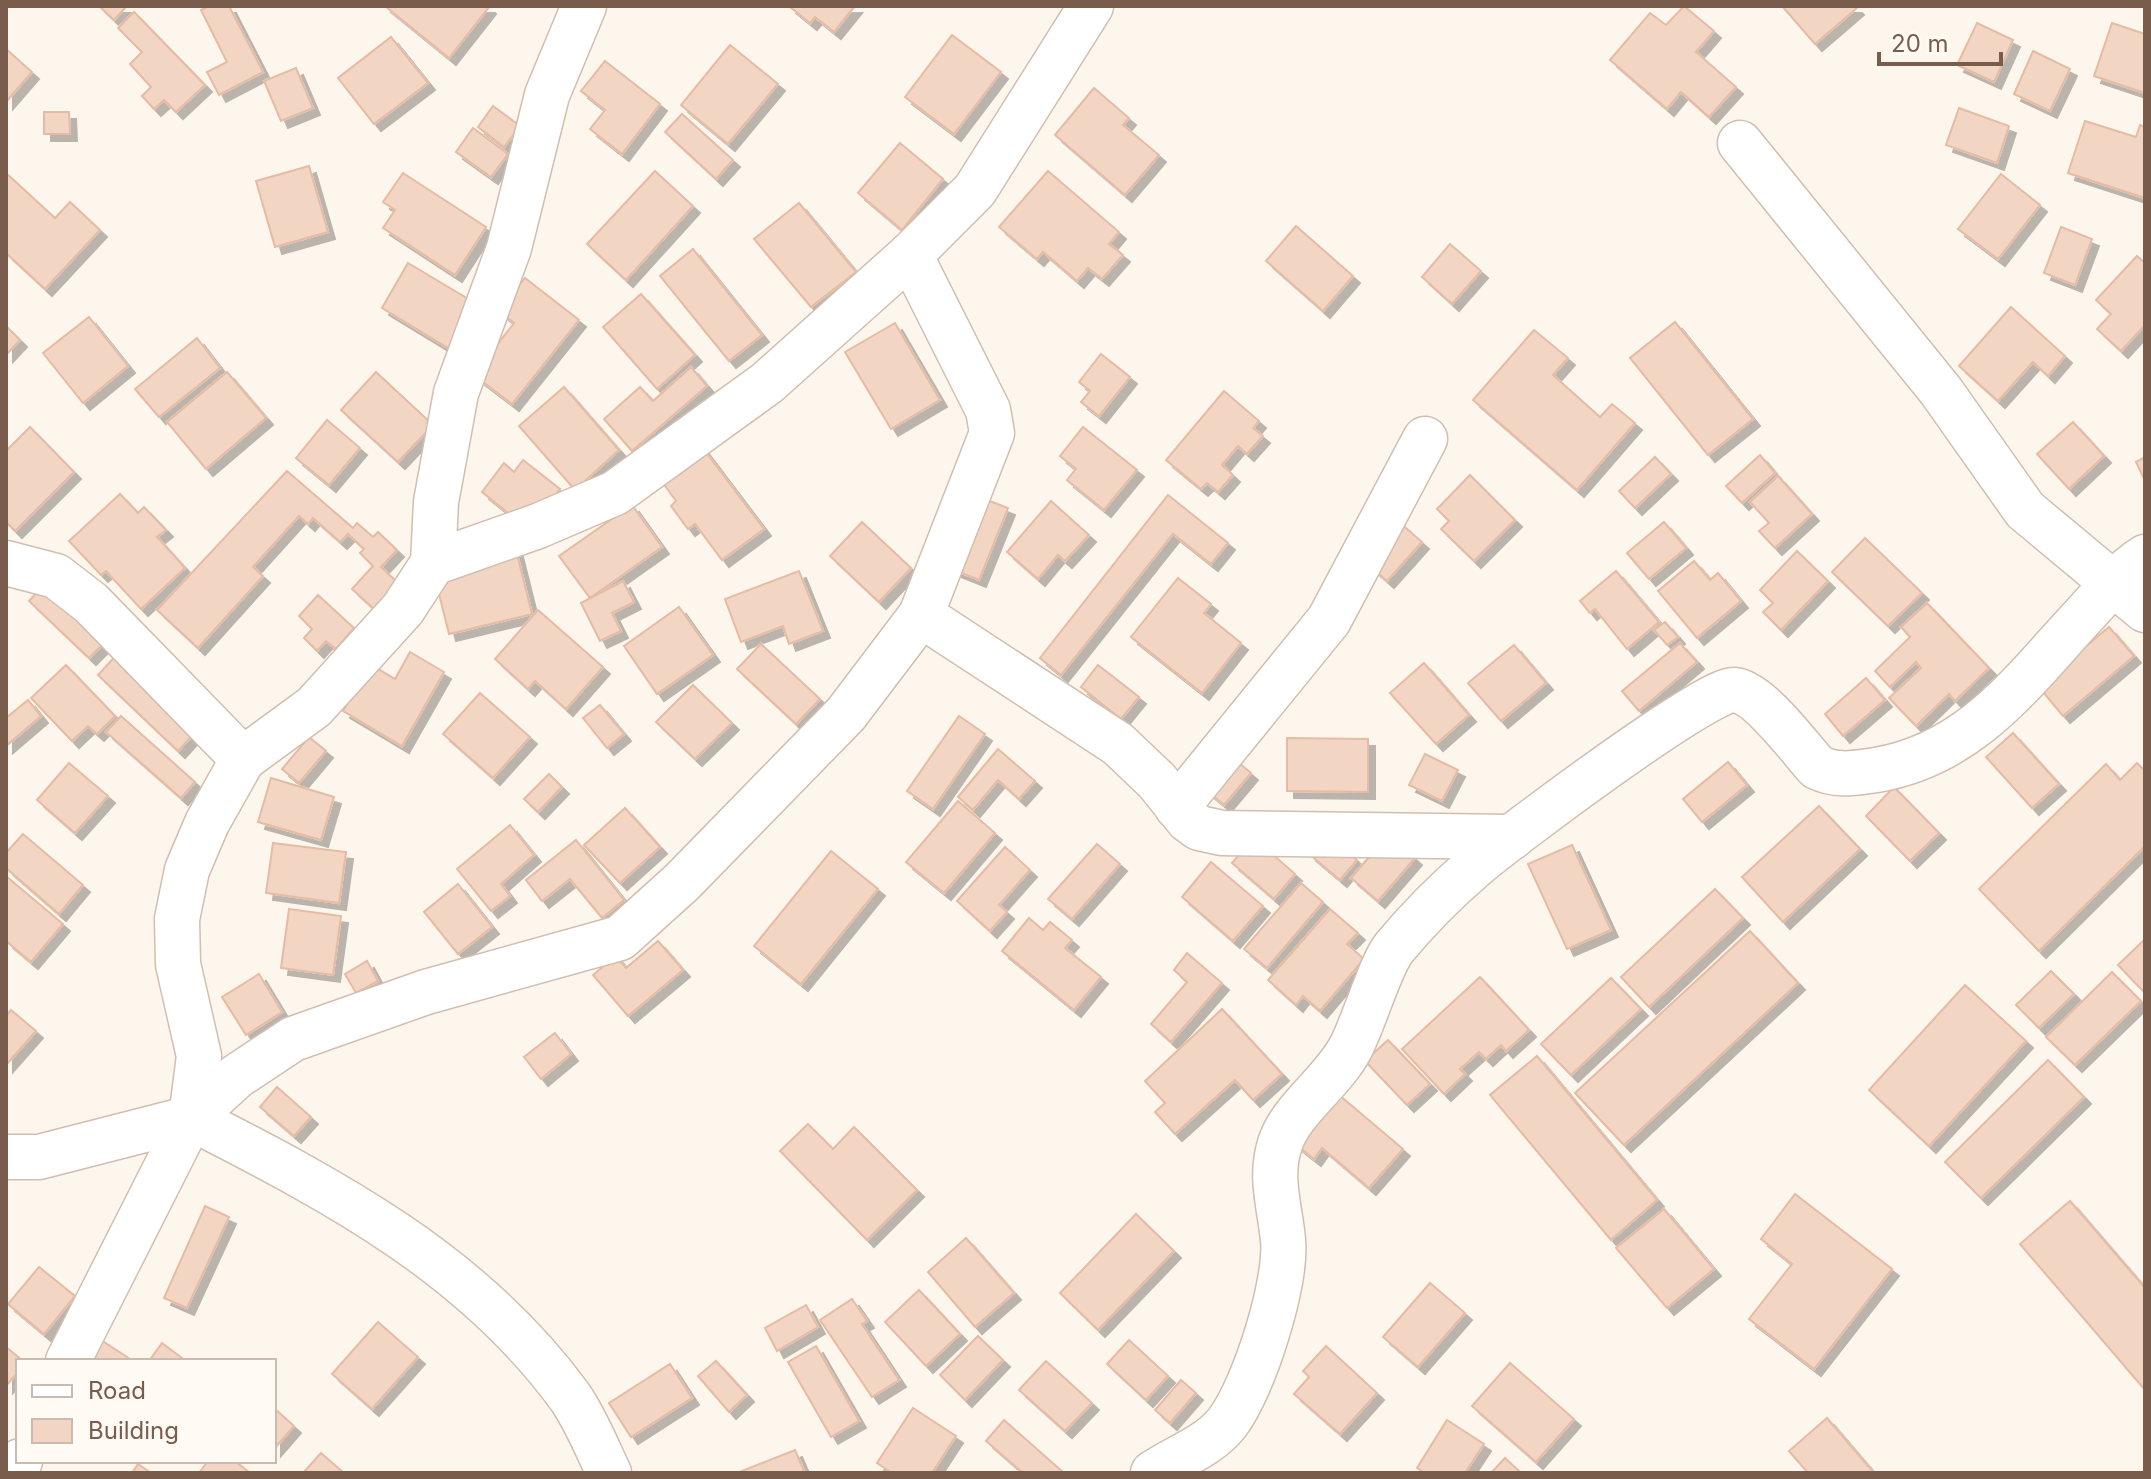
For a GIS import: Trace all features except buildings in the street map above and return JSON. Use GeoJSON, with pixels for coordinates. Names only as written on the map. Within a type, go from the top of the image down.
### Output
{"type":"FeatureCollection","features":[{"type":"Feature","properties":{"kind":"street"},"geometry":{"type":"LineString","coordinates":[[69,1359],[191,1118],[199,1056],[178,964],[177,919],[187,870],[207,823],[243,759],[314,707],[403,609],[433,563],[436,502],[456,393],[509,248],[547,95],[584,6]]}},
{"type":"Feature","properties":{"kind":"street"},"geometry":{"type":"LineString","coordinates":[[433,563],[538,526],[615,493],[767,383],[910,255],[975,190],[1091,6]]}},
{"type":"Feature","properties":{"kind":"street"},"geometry":{"type":"LineString","coordinates":[[1740,143],[1941,391],[2025,510],[2129,597]]}},
{"type":"Feature","properties":{"kind":"street"},"geometry":{"type":"LineString","coordinates":[[6,1157],[39,1157],[191,1118],[237,1076],[293,1039],[426,992],[620,938],[682,882],[846,714],[921,615],[992,433],[988,410],[910,255]]}},
{"type":"Feature","properties":{"kind":"street"},"geometry":{"type":"LineString","coordinates":[[1177,807],[1329,620],[1425,439]]}},
{"type":"Feature","properties":{"kind":"street"},"geometry":{"type":"LineString","coordinates":[[1153,1473],[1199,1448],[1227,1423],[1237,1407],[1269,1325],[1283,1268],[1275,1169],[1280,1143],[1289,1125],[1332,1079],[1351,1048],[1392,951],[1474,867],[1667,725],[1729,689],[1742,691],[1757,701],[1817,767],[1829,773],[1846,774],[1910,764],[1945,749],[1978,726],[2129,597],[2145,557]]}},
{"type":"Feature","properties":{"kind":"street"},"geometry":{"type":"LineString","coordinates":[[6,563],[56,576],[91,603],[243,759]]}},
{"type":"Feature","properties":{"kind":"street"},"geometry":{"type":"LineString","coordinates":[[921,615],[1118,744],[1199,828],[1222,833],[1512,837]]}},
{"type":"Feature","properties":{"kind":"street"},"geometry":{"type":"LineString","coordinates":[[191,1118],[326,1187],[394,1231],[479,1296],[530,1346],[572,1401],[609,1473]]}}]}
